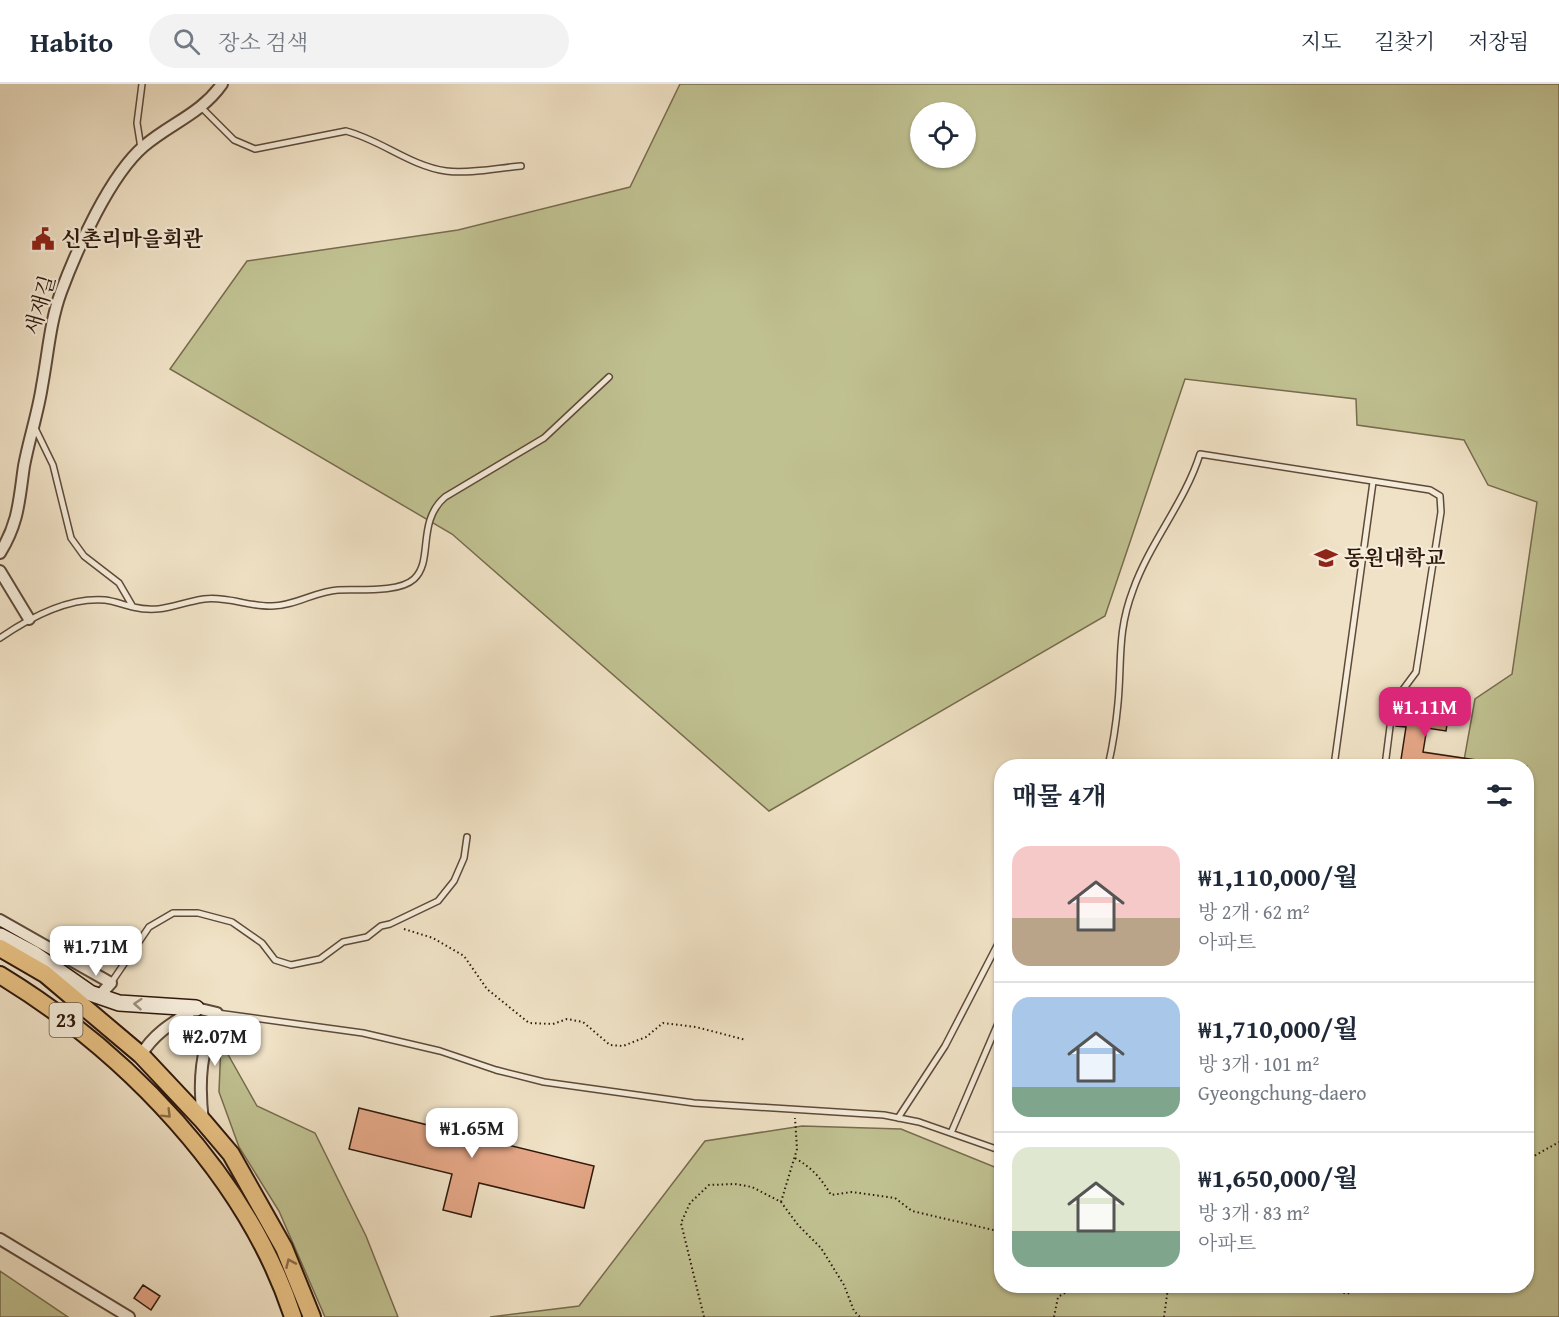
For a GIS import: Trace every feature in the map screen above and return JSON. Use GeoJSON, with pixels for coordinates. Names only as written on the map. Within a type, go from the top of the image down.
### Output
{"type":"FeatureCollection","features":[{"type":"Feature","properties":{"kind":"main road","name":"23"},"geometry":{"type":"LineString","coordinates":[[0,948],[45,974],[141,1055]]}},
{"type":"Feature","properties":{"kind":"main road","name":"23"},"geometry":{"type":"LineString","coordinates":[[0,975],[77,1029],[126,1072]]}},
{"type":"Feature","properties":{"kind":"main road"},"geometry":{"type":"LineString","coordinates":[[141,1055],[203,1120],[231,1155],[284,1248],[312,1317]]}},
{"type":"Feature","properties":{"kind":"main road"},"geometry":{"type":"LineString","coordinates":[[126,1072],[178,1124],[230,1188],[276,1269],[293,1317]]}},
{"type":"Feature","properties":{"kind":"street","name":"새재길"},"geometry":{"type":"LineString","coordinates":[[0,553],[14,529],[18,513],[24,468],[34,427],[51,326],[62,291],[105,197],[141,148],[171,126],[202,108],[222,84]]}},
{"type":"Feature","properties":{"kind":"street"},"geometry":{"type":"LineString","coordinates":[[0,572],[29,619]]}},
{"type":"Feature","properties":{"kind":"street"},"geometry":{"type":"LineString","coordinates":[[0,920],[111,983],[99,996]]}},
{"type":"Feature","properties":{"kind":"street"},"geometry":{"type":"LineString","coordinates":[[0,936],[34,954],[90,993],[119,1003],[196,1008],[218,1013],[207,1037],[200,1067],[199,1090],[203,1120]]}},
{"type":"Feature","properties":{"kind":"street"},"geometry":{"type":"LineString","coordinates":[[126,1072],[160,1030],[196,1008]]}},
{"type":"Feature","properties":{"kind":"street"},"geometry":{"type":"LineString","coordinates":[[0,1239],[129,1317]]}},
{"type":"Feature","properties":{"kind":"lane"},"geometry":{"type":"LineString","coordinates":[[141,148],[137,123],[142,84]]}},
{"type":"Feature","properties":{"kind":"lane"},"geometry":{"type":"LineString","coordinates":[[202,108],[234,140],[255,149],[346,131],[361,135],[410,159],[446,171],[521,166]]}},
{"type":"Feature","properties":{"kind":"lane"},"geometry":{"type":"LineString","coordinates":[[0,638],[29,619],[78,602],[107,600],[133,607],[162,610],[205,599],[272,606],[326,591],[391,588],[405,585],[415,579],[421,569],[430,514],[435,505],[445,496],[544,438],[609,377]]}},
{"type":"Feature","properties":{"kind":"lane"},"geometry":{"type":"LineString","coordinates":[[34,427],[53,465],[71,538],[84,555],[120,583],[133,607]]}},
{"type":"Feature","properties":{"kind":"lane"},"geometry":{"type":"LineString","coordinates":[[1109,759],[1118,701],[1120,633],[1133,589],[1162,531],[1193,479],[1200,454],[1430,490],[1440,496],[1440,512],[1416,672],[1393,703],[1386,759]]}},
{"type":"Feature","properties":{"kind":"lane"},"geometry":{"type":"LineString","coordinates":[[1335,759],[1373,482]]}},
{"type":"Feature","properties":{"kind":"lane"},"geometry":{"type":"LineString","coordinates":[[111,983],[149,927],[173,913],[198,913],[232,922],[262,943],[275,960],[291,964],[320,959],[344,942],[367,937],[381,926],[438,901],[454,881],[461,866],[467,837]]}},
{"type":"Feature","properties":{"kind":"lane"},"geometry":{"type":"LineString","coordinates":[[898,1118],[945,1046],[994,951]]}},
{"type":"Feature","properties":{"kind":"lane"},"geometry":{"type":"LineString","coordinates":[[218,1013],[363,1033],[440,1051],[496,1070],[544,1082],[694,1103],[884,1115],[951,1133],[994,1148]]}},
{"type":"Feature","properties":{"kind":"lane"},"geometry":{"type":"LineString","coordinates":[[951,1133],[994,1033]]}},
{"type":"Feature","properties":{"kind":"path"},"geometry":{"type":"LineString","coordinates":[[390,924],[433,938],[464,956],[487,989],[529,1023],[553,1024],[567,1019],[583,1022],[610,1045],[623,1046],[646,1036],[663,1023],[696,1027],[746,1040]]}},
{"type":"Feature","properties":{"kind":"path"},"geometry":{"type":"LineString","coordinates":[[781,1202],[797,1149],[794,1110]]}},
{"type":"Feature","properties":{"kind":"path"},"geometry":{"type":"LineString","coordinates":[[1534,1156],[1559,1142]]}},
{"type":"Feature","properties":{"kind":"path"},"geometry":{"type":"LineString","coordinates":[[795,1158],[808,1165],[819,1176],[831,1196],[852,1192],[895,1198],[912,1211],[994,1230]]}},
{"type":"Feature","properties":{"kind":"path"},"geometry":{"type":"LineString","coordinates":[[704,1317],[681,1223],[690,1203],[710,1185],[735,1184],[752,1187],[781,1202],[798,1225],[821,1248],[844,1285],[854,1311],[860,1317]]}},
{"type":"Feature","properties":{"kind":"path"},"geometry":{"type":"LineString","coordinates":[[1054,1317],[1058,1297],[1065,1293]]}},
{"type":"Feature","properties":{"kind":"path"},"geometry":{"type":"LineString","coordinates":[[1164,1317],[1167,1293]]}},
{"type":"Feature","properties":{"kind":"green space"},"geometry":{"type":"Polygon","coordinates":[[[680,84],[1559,84],[1559,1317],[490,1317],[579,1306],[705,1141],[802,1126],[901,1129],[994,1167],[994,1293],[1534,1293],[1534,759],[1464,759],[1475,699],[1512,674],[1537,502],[1488,485],[1464,440],[1357,425],[1356,399],[1185,379],[1105,616],[769,811],[452,534],[170,369],[247,261],[458,230],[630,187],[680,84]]]}},
{"type":"Feature","properties":{"kind":"green space"},"geometry":{"type":"Polygon","coordinates":[[[221,1042],[257,1106],[315,1133],[366,1236],[398,1317],[325,1317],[279,1211],[239,1147],[219,1092],[221,1042]]]}},
{"type":"Feature","properties":{"kind":"green space"},"geometry":{"type":"Polygon","coordinates":[[[0,1271],[68,1317],[0,1317],[0,1271]]]}},
{"type":"Feature","properties":{"kind":"building"},"geometry":{"type":"Polygon","coordinates":[[[1400,705],[1449,712],[1446,731],[1427,728],[1423,752],[1469,759],[1401,759],[1406,727],[1396,726],[1400,705]]]}},
{"type":"Feature","properties":{"kind":"building"},"geometry":{"type":"Polygon","coordinates":[[[359,1108],[444,1129],[448,1113],[508,1128],[504,1144],[594,1166],[584,1208],[479,1183],[471,1217],[443,1210],[452,1174],[349,1149],[359,1108]]]}},
{"type":"Feature","properties":{"kind":"building"},"geometry":{"type":"Polygon","coordinates":[[[143,1285],[160,1296],[151,1310],[134,1298],[143,1285]]]}},
{"type":"Feature","properties":{"kind":"place","name":"신촌리마을회관"},"geometry":{"type":"Point","coordinates":[43,239]}},
{"type":"Feature","properties":{"kind":"place","name":"동원대학교"},"geometry":{"type":"Point","coordinates":[1326,558]}}]}
